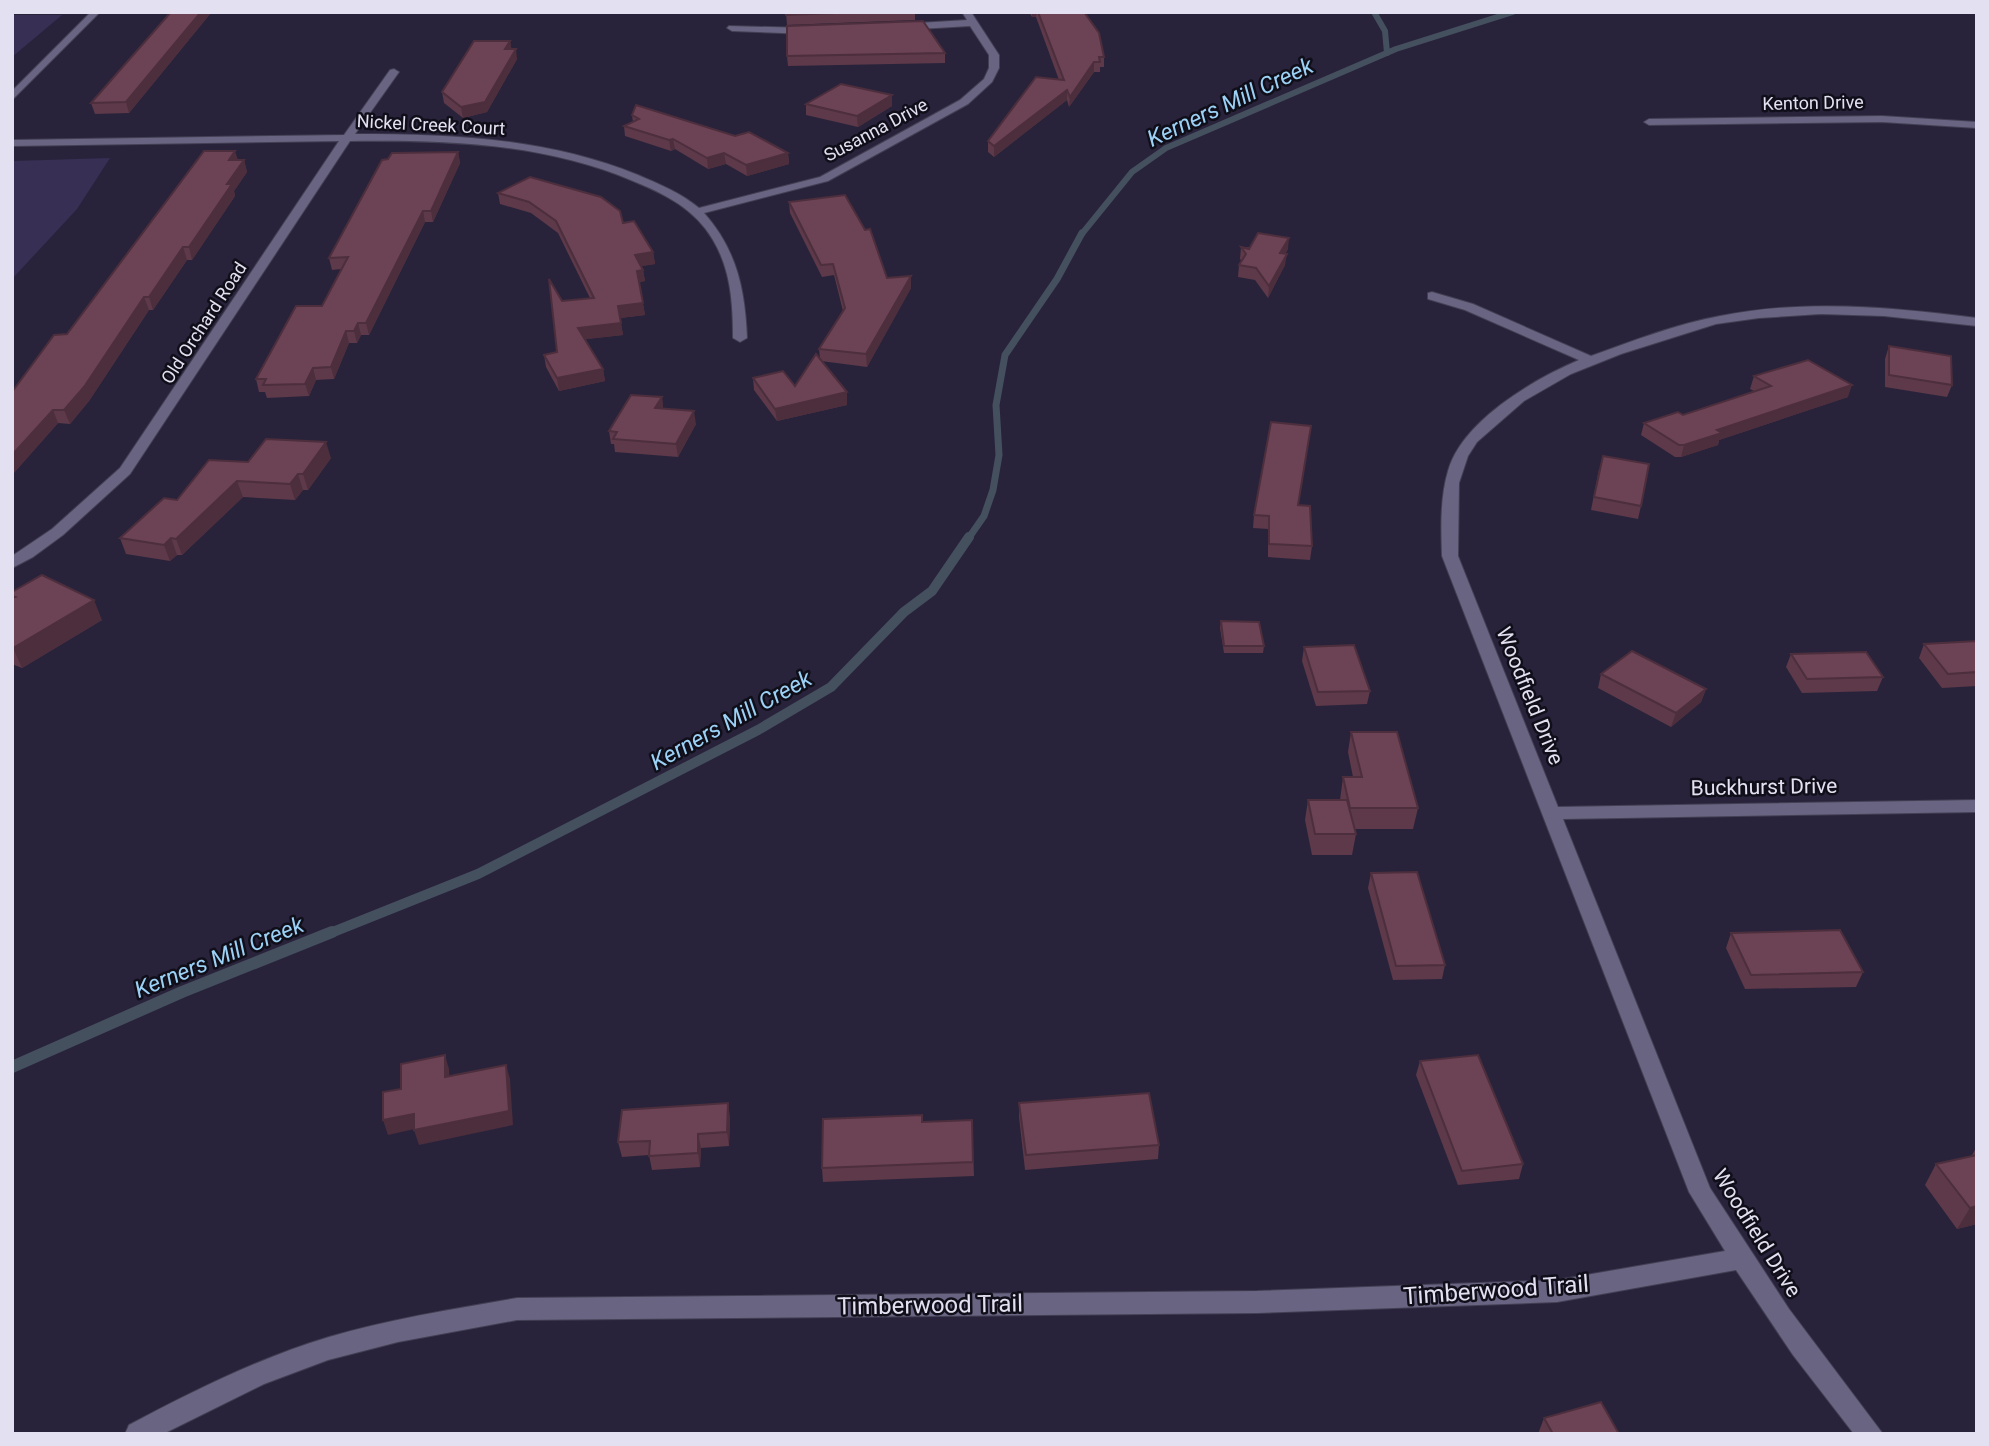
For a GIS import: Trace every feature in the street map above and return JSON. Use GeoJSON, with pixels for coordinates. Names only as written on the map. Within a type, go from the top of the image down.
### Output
{"type":"FeatureCollection","features":[{"type":"Feature","properties":{"kind":"street"},"geometry":{"type":"LineString","coordinates":[[12,97],[96,12]]}},
{"type":"Feature","properties":{"kind":"street","name":"Susanna Drive"},"geometry":{"type":"LineString","coordinates":[[696,212],[824,179],[964,102],[983,86],[994,68],[994,55],[966,12]]}},
{"type":"Feature","properties":{"kind":"street"},"geometry":{"type":"LineString","coordinates":[[889,27],[972,23]]}},
{"type":"Feature","properties":{"kind":"street"},"geometry":{"type":"LineString","coordinates":[[732,28],[816,31]]}},
{"type":"Feature","properties":{"kind":"street","name":"Old Orchard Road"},"geometry":{"type":"LineString","coordinates":[[12,563],[33,551],[83,511],[125,471],[346,139],[394,72]]}},
{"type":"Feature","properties":{"kind":"street","name":"Kenton Drive"},"geometry":{"type":"LineString","coordinates":[[1649,122],[1882,119],[1977,125]]}},
{"type":"Feature","properties":{"kind":"street","name":"Nickel Creek Court"},"geometry":{"type":"LineString","coordinates":[[12,143],[444,139],[550,150],[634,176],[696,212],[729,255],[736,279],[740,338]]}},
{"type":"Feature","properties":{"kind":"street"},"geometry":{"type":"LineString","coordinates":[[1432,296],[1469,307],[1590,360]]}},
{"type":"Feature","properties":{"kind":"street","name":"Woodfield Drive"},"geometry":{"type":"LineString","coordinates":[[1870,1434],[1839,1398],[1741,1259],[1700,1192],[1450,556],[1449,509],[1453,475],[1468,443],[1533,386],[1590,360],[1726,318],[1764,314],[1877,310],[1977,322]]}},
{"type":"Feature","properties":{"kind":"street","name":"Buckhurst Drive"},"geometry":{"type":"LineString","coordinates":[[1552,813],[1977,806]]}},
{"type":"Feature","properties":{"kind":"street","name":"Timberwood Trail"},"geometry":{"type":"LineString","coordinates":[[138,1434],[204,1398],[327,1350],[430,1323],[517,1310],[1257,1302],[1557,1291],[1741,1259]]}},
{"type":"Feature","properties":{"kind":"shaded area"},"geometry":{"type":"Polygon","coordinates":[[[12,15],[62,15],[12,57],[12,15]]]}},
{"type":"Feature","properties":{"kind":"shaded area"},"geometry":{"type":"Polygon","coordinates":[[[110,158],[77,209],[12,279],[12,161],[110,158]]]}},
{"type":"Feature","properties":{"kind":"building"},"geometry":{"type":"Polygon","coordinates":[[[171,12],[201,12],[126,102],[91,103],[171,12]]]}},
{"type":"Feature","properties":{"kind":"building"},"geometry":{"type":"Polygon","coordinates":[[[786,12],[860,12],[786,15],[786,12]]]}},
{"type":"Feature","properties":{"kind":"building"},"geometry":{"type":"Polygon","coordinates":[[[1038,12],[1084,12],[1099,33],[1104,57],[1099,57],[1100,62],[1094,62],[1070,97],[1067,90],[994,146],[988,141],[1036,77],[1064,80],[1038,12]]]}},
{"type":"Feature","properties":{"kind":"building"},"geometry":{"type":"Polygon","coordinates":[[[923,21],[945,53],[787,56],[787,26],[923,21]]]}},
{"type":"Feature","properties":{"kind":"building"},"geometry":{"type":"Polygon","coordinates":[[[474,41],[510,41],[505,49],[516,49],[485,102],[461,107],[442,92],[474,41]]]}},
{"type":"Feature","properties":{"kind":"building"},"geometry":{"type":"Polygon","coordinates":[[[841,84],[892,95],[857,116],[806,104],[841,84]]]}},
{"type":"Feature","properties":{"kind":"building"},"geometry":{"type":"Polygon","coordinates":[[[636,105],[735,136],[749,132],[788,153],[746,165],[724,153],[707,158],[673,139],[624,126],[639,119],[632,115],[636,105]]]}},
{"type":"Feature","properties":{"kind":"building"},"geometry":{"type":"Polygon","coordinates":[[[204,151],[235,151],[229,160],[244,160],[227,184],[232,184],[189,247],[183,247],[149,297],[144,297],[84,387],[64,410],[53,410],[12,455],[12,392],[54,335],[67,334],[204,151]]]}},
{"type":"Feature","properties":{"kind":"building"},"geometry":{"type":"Polygon","coordinates":[[[458,152],[431,211],[423,211],[366,323],[358,323],[354,331],[346,331],[331,367],[313,368],[305,384],[263,385],[266,379],[256,379],[296,306],[322,306],[348,257],[329,258],[382,160],[388,159],[392,153],[458,152]]]}},
{"type":"Feature","properties":{"kind":"building"},"geometry":{"type":"Polygon","coordinates":[[[530,177],[601,197],[620,211],[623,223],[634,221],[653,252],[635,255],[643,270],[637,271],[643,303],[618,306],[621,323],[578,328],[603,369],[557,378],[544,355],[557,352],[549,279],[562,301],[594,298],[556,221],[529,202],[498,193],[530,177]]]}},
{"type":"Feature","properties":{"kind":"building"},"geometry":{"type":"Polygon","coordinates":[[[845,195],[865,230],[870,229],[887,278],[911,276],[866,354],[819,349],[845,308],[833,264],[821,265],[789,202],[845,195]]]}},
{"type":"Feature","properties":{"kind":"building"},"geometry":{"type":"Polygon","coordinates":[[[1258,233],[1289,238],[1280,253],[1287,254],[1269,286],[1256,268],[1239,265],[1246,254],[1241,247],[1249,249],[1258,233]]]}},
{"type":"Feature","properties":{"kind":"building"},"geometry":{"type":"Polygon","coordinates":[[[1889,346],[1951,356],[1952,385],[1889,375],[1889,346]]]}},
{"type":"Feature","properties":{"kind":"building"},"geometry":{"type":"Polygon","coordinates":[[[816,354],[847,392],[775,409],[753,378],[783,371],[795,386],[816,354]]]}},
{"type":"Feature","properties":{"kind":"building"},"geometry":{"type":"Polygon","coordinates":[[[1808,360],[1852,385],[1717,430],[1722,433],[1684,445],[1679,445],[1644,423],[1678,412],[1683,415],[1771,386],[1754,376],[1808,360]]]}},
{"type":"Feature","properties":{"kind":"building"},"geometry":{"type":"Polygon","coordinates":[[[631,395],[662,397],[655,408],[694,411],[676,444],[613,439],[617,432],[609,431],[631,395]]]}},
{"type":"Feature","properties":{"kind":"building"},"geometry":{"type":"Polygon","coordinates":[[[1271,422],[1311,426],[1298,505],[1310,506],[1312,546],[1269,544],[1269,516],[1254,515],[1271,422]]]}},
{"type":"Feature","properties":{"kind":"building"},"geometry":{"type":"Polygon","coordinates":[[[266,439],[326,442],[303,474],[298,474],[290,484],[237,481],[176,539],[171,538],[164,545],[120,538],[164,498],[177,500],[209,460],[248,462],[266,439]]]}},
{"type":"Feature","properties":{"kind":"building"},"geometry":{"type":"Polygon","coordinates":[[[1603,456],[1649,464],[1641,506],[1594,497],[1603,456]]]}},
{"type":"Feature","properties":{"kind":"building"},"geometry":{"type":"Polygon","coordinates":[[[42,575],[94,600],[13,648],[12,598],[15,597],[12,592],[42,575]]]}},
{"type":"Feature","properties":{"kind":"building"},"geometry":{"type":"Polygon","coordinates":[[[1221,621],[1259,622],[1264,646],[1224,646],[1221,621]]]}},
{"type":"Feature","properties":{"kind":"building"},"geometry":{"type":"Polygon","coordinates":[[[1977,641],[1977,672],[1948,674],[1924,644],[1977,641]]]}},
{"type":"Feature","properties":{"kind":"building"},"geometry":{"type":"Polygon","coordinates":[[[1354,645],[1370,691],[1318,692],[1304,647],[1354,645]]]}},
{"type":"Feature","properties":{"kind":"building"},"geometry":{"type":"Polygon","coordinates":[[[1632,651],[1706,689],[1676,713],[1601,674],[1632,651]]]}},
{"type":"Feature","properties":{"kind":"building"},"geometry":{"type":"Polygon","coordinates":[[[1866,652],[1883,677],[1807,679],[1791,654],[1866,652]]]}},
{"type":"Feature","properties":{"kind":"building"},"geometry":{"type":"Polygon","coordinates":[[[1351,732],[1397,732],[1418,808],[1350,808],[1343,777],[1362,777],[1351,732]]]}},
{"type":"Feature","properties":{"kind":"building"},"geometry":{"type":"Polygon","coordinates":[[[1308,800],[1347,800],[1356,834],[1315,834],[1308,800]]]}},
{"type":"Feature","properties":{"kind":"building"},"geometry":{"type":"Polygon","coordinates":[[[1417,872],[1445,965],[1396,966],[1371,873],[1417,872]]]}},
{"type":"Feature","properties":{"kind":"building"},"geometry":{"type":"Polygon","coordinates":[[[1840,930],[1863,972],[1751,975],[1731,933],[1840,930]]]}},
{"type":"Feature","properties":{"kind":"building"},"geometry":{"type":"Polygon","coordinates":[[[445,1055],[445,1077],[506,1065],[509,1111],[414,1130],[414,1114],[383,1120],[383,1092],[401,1089],[401,1064],[445,1055]]]}},
{"type":"Feature","properties":{"kind":"building"},"geometry":{"type":"Polygon","coordinates":[[[1478,1055],[1523,1164],[1462,1171],[1420,1061],[1478,1055]]]}},
{"type":"Feature","properties":{"kind":"building"},"geometry":{"type":"Polygon","coordinates":[[[1149,1093],[1159,1145],[1026,1155],[1019,1103],[1149,1093]]]}},
{"type":"Feature","properties":{"kind":"building"},"geometry":{"type":"Polygon","coordinates":[[[728,1103],[727,1132],[698,1134],[698,1153],[649,1156],[650,1141],[618,1142],[622,1110],[728,1103]]]}},
{"type":"Feature","properties":{"kind":"building"},"geometry":{"type":"Polygon","coordinates":[[[922,1115],[922,1122],[972,1120],[973,1162],[822,1168],[823,1119],[922,1115]]]}},
{"type":"Feature","properties":{"kind":"building"},"geometry":{"type":"Polygon","coordinates":[[[1977,1155],[1977,1206],[1970,1208],[1936,1164],[1977,1155]]]}},
{"type":"Feature","properties":{"kind":"building"},"geometry":{"type":"Polygon","coordinates":[[[1601,1402],[1619,1434],[1553,1434],[1544,1418],[1601,1402]]]}},
{"type":"Feature","properties":{"kind":"waterway"},"geometry":{"type":"LineString","coordinates":[[1374,12],[1385,31],[1387,53]]}},
{"type":"Feature","properties":{"kind":"waterway","name":"Kerners Mill Creek"},"geometry":{"type":"LineString","coordinates":[[1387,53],[1513,12]]}},
{"type":"Feature","properties":{"kind":"waterway","name":"Kerners Mill Creek"},"geometry":{"type":"LineString","coordinates":[[1081,235],[1132,172],[1166,148],[1387,53]]}},
{"type":"Feature","properties":{"kind":"waterway","name":"Kerners Mill Creek"},"geometry":{"type":"LineString","coordinates":[[968,539],[984,516],[993,490],[999,455],[996,405],[1005,355],[1057,279],[1082,233]]}},
{"type":"Feature","properties":{"kind":"waterway","name":"Kerners Mill Creek"},"geometry":{"type":"LineString","coordinates":[[328,934],[478,874],[758,730],[831,687],[904,612],[932,591],[969,537]]}},
{"type":"Feature","properties":{"kind":"waterway","name":"Kerners Mill Creek"},"geometry":{"type":"LineString","coordinates":[[12,1067],[182,992],[332,932]]}}]}
